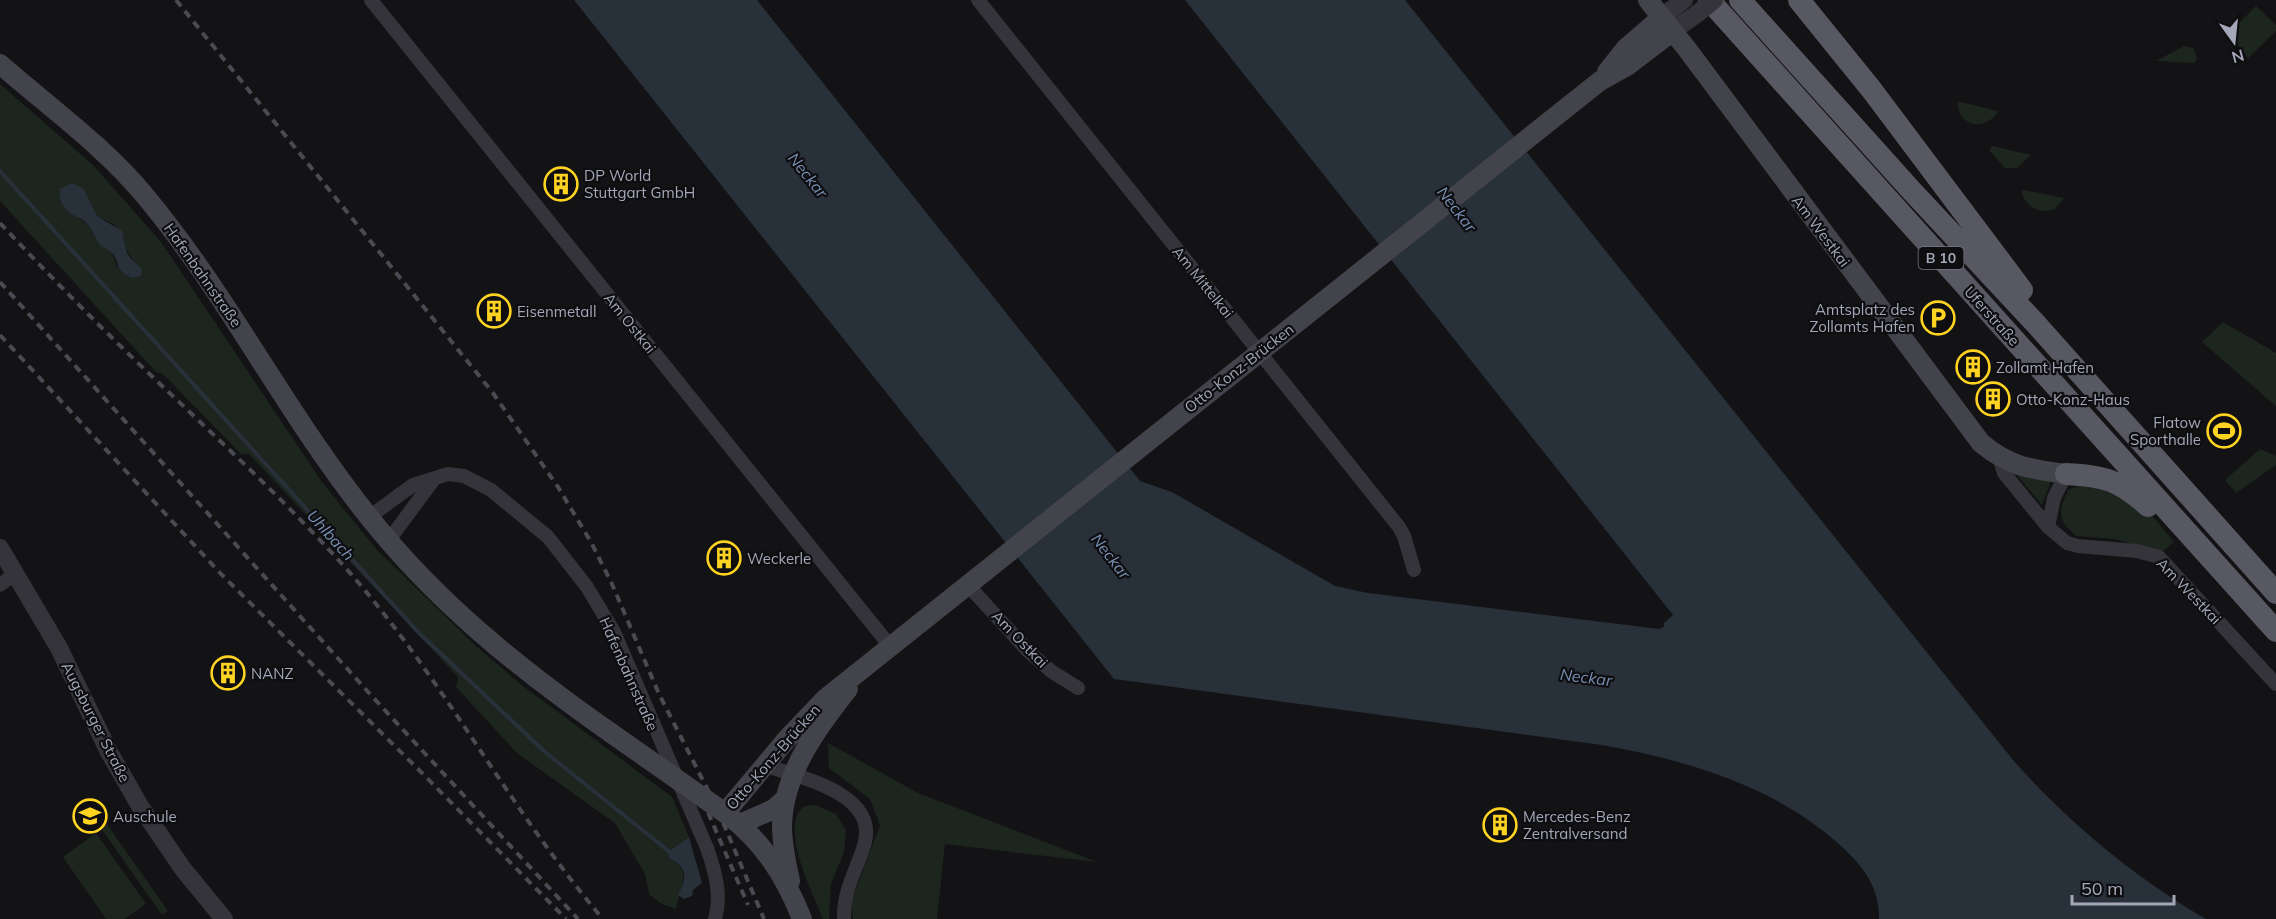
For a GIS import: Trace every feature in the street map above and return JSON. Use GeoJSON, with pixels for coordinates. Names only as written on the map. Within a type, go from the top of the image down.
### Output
{"type":"FeatureCollection","features":[{"type":"Feature","properties":{"kind":"highway","name":"Uferstraße"},"geometry":{"type":"LineString","coordinates":[[1740,0],[2036,324],[2276,593]]}},
{"type":"Feature","properties":{"kind":"highway","name":"B 10"},"geometry":{"type":"LineString","coordinates":[[1799,0],[1871,89],[2031,302],[2036,324]]}},
{"type":"Feature","properties":{"kind":"highway","name":"Uferstraße"},"geometry":{"type":"LineString","coordinates":[[1698,3],[2173,516],[2276,631]]}},
{"type":"Feature","properties":{"kind":"highway","name":"B 10"},"geometry":{"type":"LineString","coordinates":[[2066,474],[2088,475],[2115,481],[2130,490],[2154,512],[2173,516]]}},
{"type":"Feature","properties":{"kind":"main road","name":"Am Westkai"},"geometry":{"type":"LineString","coordinates":[[1648,0],[1981,443],[1999,458],[2032,469],[2066,474]]}},
{"type":"Feature","properties":{"kind":"main road","name":"Otto-Konz-Brücken"},"geometry":{"type":"LineString","coordinates":[[732,819],[764,765],[884,651],[1600,81],[1627,66],[1668,24]]}},
{"type":"Feature","properties":{"kind":"main road","name":"Hafenbahnstraße"},"geometry":{"type":"LineString","coordinates":[[0,64],[112,161],[144,195],[179,238],[221,297],[326,460],[369,518],[436,592],[483,637],[530,675],[732,819],[762,846],[791,891]]}},
{"type":"Feature","properties":{"kind":"main road","name":"Otto-Konz-Brücken"},"geometry":{"type":"LineString","coordinates":[[791,891],[783,844],[785,799],[792,775],[823,710]]}},
{"type":"Feature","properties":{"kind":"main road","name":"Otto-Konz-Brücken"},"geometry":{"type":"LineString","coordinates":[[732,819],[774,809],[785,799]]}},
{"type":"Feature","properties":{"kind":"main road"},"geometry":{"type":"LineString","coordinates":[[791,891],[802,919]]}},
{"type":"Feature","properties":{"kind":"street","name":"Am Ostkai"},"geometry":{"type":"LineString","coordinates":[[371,0],[884,651]]}},
{"type":"Feature","properties":{"kind":"street","name":"Am Mittelkai"},"geometry":{"type":"LineString","coordinates":[[978,0],[1399,527],[1414,570]]}},
{"type":"Feature","properties":{"kind":"street","name":"Otto-Konz-Brücken"},"geometry":{"type":"LineString","coordinates":[[1668,24],[1698,3]]}},
{"type":"Feature","properties":{"kind":"street","name":"Am Westkai"},"geometry":{"type":"LineString","coordinates":[[1999,458],[2004,473],[2060,539],[2072,545],[2137,551],[2159,557],[2276,684]]}},
{"type":"Feature","properties":{"kind":"street","name":"Hafenbahnstraße"},"geometry":{"type":"LineString","coordinates":[[369,518],[413,485],[448,474],[464,476],[491,489],[548,537],[587,586],[614,632],[707,848],[716,875],[718,893],[715,919]]}},
{"type":"Feature","properties":{"kind":"street"},"geometry":{"type":"LineString","coordinates":[[2048,527],[2054,498],[2066,474]]}},
{"type":"Feature","properties":{"kind":"street"},"geometry":{"type":"LineString","coordinates":[[389,540],[434,479]]}},
{"type":"Feature","properties":{"kind":"street","name":"Augsburger Straße"},"geometry":{"type":"LineString","coordinates":[[0,548],[59,648],[109,752],[140,806],[183,869],[224,919]]}},
{"type":"Feature","properties":{"kind":"street"},"geometry":{"type":"LineString","coordinates":[[0,585],[16,573]]}},
{"type":"Feature","properties":{"kind":"street","name":"Am Ostkai"},"geometry":{"type":"LineString","coordinates":[[967,584],[1028,651],[1051,671],[1078,688]]}},
{"type":"Feature","properties":{"kind":"street"},"geometry":{"type":"LineString","coordinates":[[764,765],[836,791],[844,795],[857,808],[866,831],[864,847],[845,899],[844,919]]}},
{"type":"Feature","properties":{"kind":"shaded area"},"geometry":{"type":"Polygon","coordinates":[[[2256,6],[2276,25],[2276,31],[2248,58],[2229,33],[2256,6]]]}},
{"type":"Feature","properties":{"kind":"shaded area"},"geometry":{"type":"Polygon","coordinates":[[[2184,46],[2193,48],[2197,58],[2195,63],[2156,61],[2184,46]]]}},
{"type":"Feature","properties":{"kind":"shaded area"},"geometry":{"type":"Polygon","coordinates":[[[0,84],[93,165],[161,242],[322,482],[376,549],[476,646],[523,686],[672,797],[689,837],[668,852],[669,858],[677,863],[683,874],[676,909],[660,903],[649,894],[645,874],[615,823],[517,753],[456,687],[458,677],[249,454],[241,454],[162,373],[156,372],[0,201],[0,84]],[[84,189],[79,218],[90,226],[101,245],[112,253],[117,267],[132,278],[134,262],[124,246],[124,239],[115,225],[97,216],[84,189]]]}},
{"type":"Feature","properties":{"kind":"shaded area"},"geometry":{"type":"Polygon","coordinates":[[[1958,102],[1998,111],[1986,122],[1972,123],[1966,121],[1962,116],[1958,102]]]}},
{"type":"Feature","properties":{"kind":"shaded area"},"geometry":{"type":"Polygon","coordinates":[[[1992,146],[2031,155],[2017,168],[2005,168],[1989,150],[1992,146]]]}},
{"type":"Feature","properties":{"kind":"shaded area"},"geometry":{"type":"Polygon","coordinates":[[[2024,190],[2064,198],[2055,209],[2039,210],[2027,202],[2021,192],[2024,190]]]}},
{"type":"Feature","properties":{"kind":"shaded area"},"geometry":{"type":"Polygon","coordinates":[[[2223,322],[2276,353],[2276,406],[2202,342],[2223,322]]]}},
{"type":"Feature","properties":{"kind":"shaded area"},"geometry":{"type":"Polygon","coordinates":[[[2260,449],[2276,456],[2276,465],[2236,493],[2225,480],[2260,449]]]}},
{"type":"Feature","properties":{"kind":"shaded area"},"geometry":{"type":"Polygon","coordinates":[[[2016,474],[2051,481],[2042,505],[2016,474]]]}},
{"type":"Feature","properties":{"kind":"shaded area"},"geometry":{"type":"Polygon","coordinates":[[[2091,481],[2150,513],[2174,542],[2162,552],[2115,539],[2076,536],[2062,520],[2062,505],[2068,490],[2091,481]]]}},
{"type":"Feature","properties":{"kind":"shaded area"},"geometry":{"type":"Polygon","coordinates":[[[828,743],[918,793],[1097,862],[945,844],[937,919],[853,919],[851,903],[880,825],[870,799],[829,768],[828,743]]]}},
{"type":"Feature","properties":{"kind":"shaded area"},"geometry":{"type":"Polygon","coordinates":[[[816,805],[836,814],[846,830],[844,852],[831,884],[829,919],[823,919],[803,869],[796,842],[797,814],[804,806],[816,805]]]}},
{"type":"Feature","properties":{"kind":"shaded area"},"geometry":{"type":"Polygon","coordinates":[[[99,813],[168,911],[162,915],[93,817],[99,813]]]}},
{"type":"Feature","properties":{"kind":"shaded area"},"geometry":{"type":"Polygon","coordinates":[[[96,833],[146,904],[124,919],[106,919],[63,857],[96,833]]]}},
{"type":"Feature","properties":{"kind":"water","name":"Neckar"},"geometry":{"type":"Polygon","coordinates":[[[574,0],[757,0],[1140,481],[1172,492],[1335,586],[1368,593],[1659,629],[1665,626],[1663,624],[1673,615],[1185,0],[1405,0],[2013,760],[2056,805],[2103,847],[2153,885],[2206,919],[1879,919],[1879,907],[1868,877],[1856,860],[1815,824],[1758,791],[1697,768],[1602,745],[1114,679],[574,0]]]}},
{"type":"Feature","properties":{"kind":"water"},"geometry":{"type":"Polygon","coordinates":[[[72,183],[84,189],[97,216],[122,231],[127,252],[142,269],[141,276],[132,278],[122,272],[113,254],[99,244],[91,228],[64,207],[60,198],[60,189],[72,183]]]}},
{"type":"Feature","properties":{"kind":"water"},"geometry":{"type":"Polygon","coordinates":[[[689,837],[702,883],[693,890],[692,896],[684,899],[678,895],[684,878],[683,870],[669,858],[668,852],[689,837]]]}},
{"type":"Feature","properties":{"kind":"waterway","name":"Uhlbach"},"geometry":{"type":"LineString","coordinates":[[0,171],[418,632],[545,752],[671,853]]}},
{"type":"Feature","properties":{"kind":"railway"},"geometry":{"type":"LineString","coordinates":[[176,0],[493,393],[558,487],[591,542],[612,584],[659,694],[716,806],[764,919]]}},
{"type":"Feature","properties":{"kind":"railway"},"geometry":{"type":"LineString","coordinates":[[0,223],[109,335],[296,515],[363,588],[425,669],[540,838],[603,919]]}},
{"type":"Feature","properties":{"kind":"railway"},"geometry":{"type":"LineString","coordinates":[[0,282],[369,693],[578,919]]}},
{"type":"Feature","properties":{"kind":"railway"},"geometry":{"type":"LineString","coordinates":[[0,335],[221,574],[566,919]]}},
{"type":"Feature","properties":{"kind":"railway"},"geometry":{"type":"LineString","coordinates":[[697,787],[748,905]]}},
{"type":"Feature","properties":{"kind":"place","name":"DP World Stuttgart GmbH"},"geometry":{"type":"Point","coordinates":[561,184]}},
{"type":"Feature","properties":{"kind":"place","name":"Eisenmetall"},"geometry":{"type":"Point","coordinates":[494,311]}},
{"type":"Feature","properties":{"kind":"place","name":"Amtsplatz des Zollamts Hafen"},"geometry":{"type":"Point","coordinates":[1938,318]}},
{"type":"Feature","properties":{"kind":"place","name":"Zollamt Hafen"},"geometry":{"type":"Point","coordinates":[1973,367]}},
{"type":"Feature","properties":{"kind":"place","name":"Otto-Konz-Haus"},"geometry":{"type":"Point","coordinates":[1993,399]}},
{"type":"Feature","properties":{"kind":"place","name":"Flatow Sporthalle"},"geometry":{"type":"Point","coordinates":[2224,431]}},
{"type":"Feature","properties":{"kind":"place","name":"Weckerle"},"geometry":{"type":"Point","coordinates":[724,558]}},
{"type":"Feature","properties":{"kind":"place","name":"NANZ"},"geometry":{"type":"Point","coordinates":[228,673]}},
{"type":"Feature","properties":{"kind":"place","name":"Auschule"},"geometry":{"type":"Point","coordinates":[90,816]}},
{"type":"Feature","properties":{"kind":"place","name":"Mercedes-Benz Zentralversand"},"geometry":{"type":"Point","coordinates":[1500,825]}}]}
